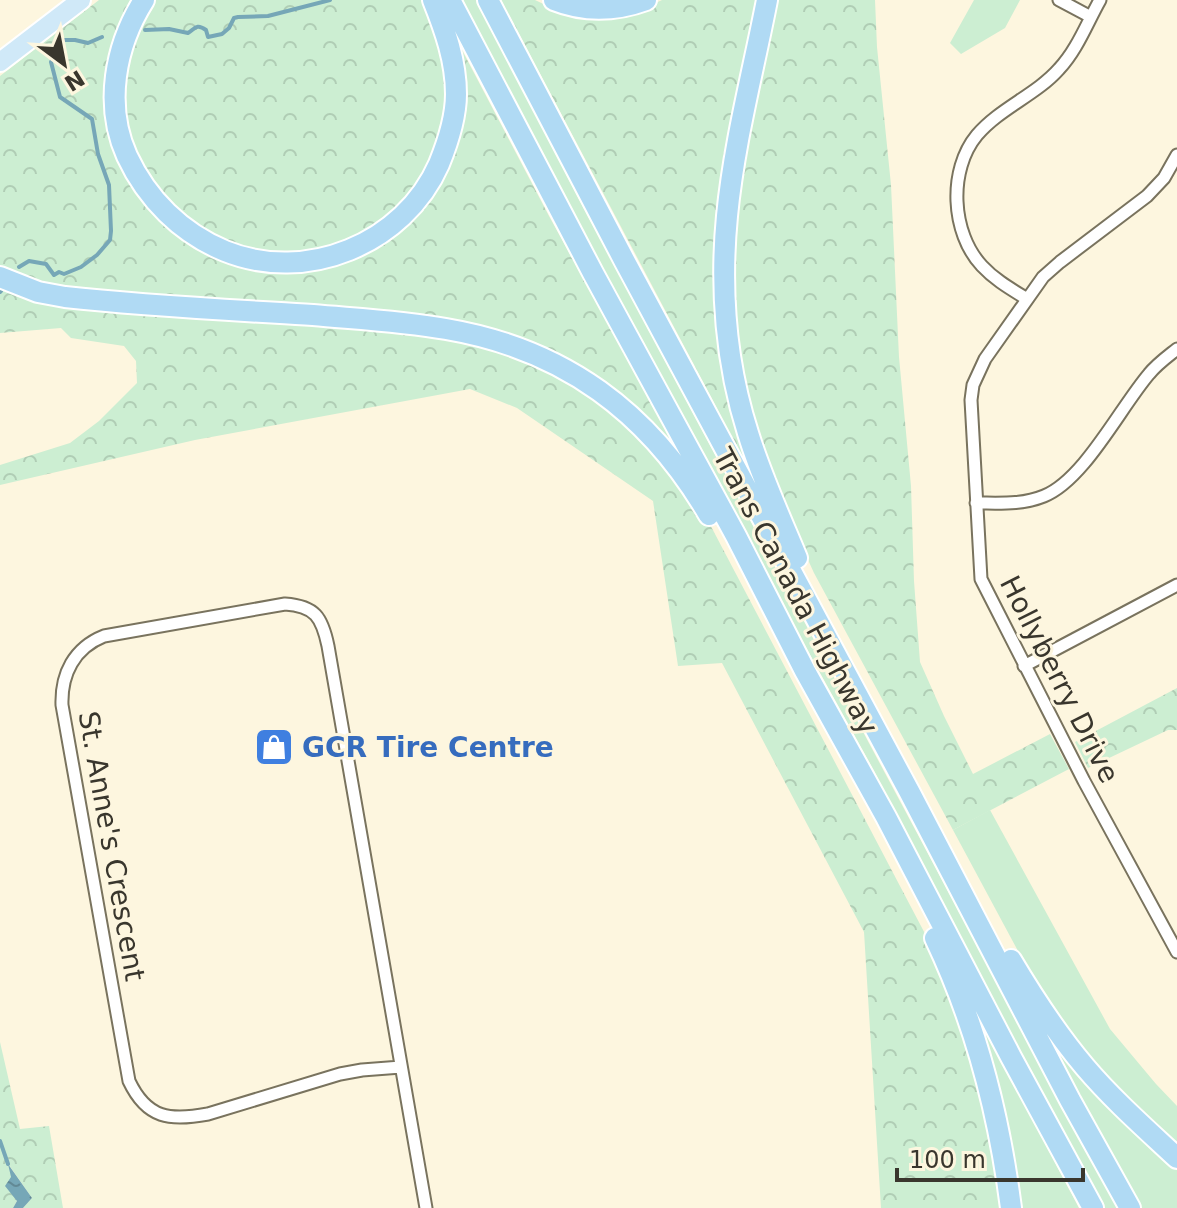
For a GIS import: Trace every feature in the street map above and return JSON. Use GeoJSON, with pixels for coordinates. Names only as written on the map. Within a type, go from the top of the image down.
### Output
{"type":"FeatureCollection","features":[{"type":"Feature","properties":{"kind":"highway"},"geometry":{"type":"LineString","coordinates":[[144,0],[121,50],[115,91],[123,146],[143,185],[170,217],[226,252],[280,262],[301,262],[343,253],[380,234],[413,205],[435,172],[449,135],[456,94],[451,53],[433,0]]}},
{"type":"Feature","properties":{"kind":"highway","name":"Trans Canada Highway"},"geometry":{"type":"LineString","coordinates":[[450,0],[1093,1208]]}},
{"type":"Feature","properties":{"kind":"highway","name":"Trans Canada Highway"},"geometry":{"type":"LineString","coordinates":[[488,0],[616,247],[1130,1208]]}},
{"type":"Feature","properties":{"kind":"highway"},"geometry":{"type":"LineString","coordinates":[[554,0],[579,7],[604,9],[646,0]]}},
{"type":"Feature","properties":{"kind":"highway"},"geometry":{"type":"LineString","coordinates":[[767,0],[727,219],[725,286],[731,358],[748,432],[776,509],[817,599],[902,758],[905,785],[924,799],[993,928],[1055,1029],[1106,1090],[1177,1158]]}},
{"type":"Feature","properties":{"kind":"highway"},"geometry":{"type":"LineString","coordinates":[[0,277],[38,292],[65,297],[386,321],[490,338],[538,356],[578,377],[639,422],[687,479],[726,544],[865,799],[883,811],[887,841],[946,962],[985,1069],[996,1114],[1011,1208]]}},
{"type":"Feature","properties":{"kind":"main road"},"geometry":{"type":"LineString","coordinates":[[0,62],[81,0]]}},
{"type":"Feature","properties":{"kind":"street"},"geometry":{"type":"LineString","coordinates":[[1059,0],[1091,17]]}},
{"type":"Feature","properties":{"kind":"street"},"geometry":{"type":"LineString","coordinates":[[1027,299],[980,265],[963,236],[958,203],[960,172],[964,157],[978,134],[1059,70],[1100,0]]}},
{"type":"Feature","properties":{"kind":"street","name":"Hollyberry Drive"},"geometry":{"type":"LineString","coordinates":[[1177,155],[1156,188],[1051,269],[1027,299],[985,359],[973,385],[971,416],[981,579],[1024,666],[1177,952]]}},
{"type":"Feature","properties":{"kind":"street"},"geometry":{"type":"LineString","coordinates":[[976,503],[1021,502],[1058,489],[1076,473],[1146,376],[1177,349]]}},
{"type":"Feature","properties":{"kind":"street"},"geometry":{"type":"LineString","coordinates":[[1024,666],[1177,585]]}},
{"type":"Feature","properties":{"kind":"street","name":"St. Anne's Crescent"},"geometry":{"type":"LineString","coordinates":[[401,1067],[340,1074],[192,1117],[177,1118],[153,1112],[134,1093],[129,1081],[62,705],[62,692],[69,668],[84,647],[104,636],[285,604],[307,607],[316,615],[328,646],[426,1208]]}},
{"type":"Feature","properties":{"kind":"green space"},"geometry":{"type":"Polygon","coordinates":[[[99,0],[137,0],[116,144],[207,251],[342,261],[441,172],[452,31],[549,216],[692,476],[657,434],[496,333],[60,291],[0,270],[0,76],[99,0]]]}},
{"type":"Feature","properties":{"kind":"green space"},"geometry":{"type":"Polygon","coordinates":[[[151,0],[428,0],[441,31],[449,100],[432,167],[383,225],[332,251],[275,256],[203,234],[147,178],[125,126],[123,74],[136,26],[151,0]]]}},
{"type":"Feature","properties":{"kind":"green space"},"geometry":{"type":"Polygon","coordinates":[[[463,0],[476,0],[583,207],[1117,1208],[1105,1208],[1020,1051],[873,769],[573,214],[463,0]]]}},
{"type":"Feature","properties":{"kind":"green space"},"geometry":{"type":"Polygon","coordinates":[[[501,0],[535,0],[554,9],[645,8],[662,0],[760,0],[718,266],[779,531],[711,397],[501,0]]]}},
{"type":"Feature","properties":{"kind":"green space"},"geometry":{"type":"Polygon","coordinates":[[[775,0],[875,0],[891,185],[899,357],[911,486],[920,662],[973,774],[1050,734],[1069,769],[953,830],[814,573],[775,487],[747,401],[734,318],[733,242],[745,151],[775,0]]]}},
{"type":"Feature","properties":{"kind":"green space"},"geometry":{"type":"Polygon","coordinates":[[[974,0],[1020,0],[1005,28],[961,54],[950,43],[974,0]]]}},
{"type":"Feature","properties":{"kind":"green space"},"geometry":{"type":"Polygon","coordinates":[[[0,284],[437,333],[549,368],[623,415],[705,515],[942,966],[966,1028],[1006,1208],[881,1208],[864,932],[722,663],[678,666],[653,501],[517,408],[470,389],[195,440],[0,485],[0,465],[70,443],[99,421],[137,383],[136,361],[124,346],[71,338],[61,328],[0,333],[0,284]]]}},
{"type":"Feature","properties":{"kind":"green space"},"geometry":{"type":"Polygon","coordinates":[[[1177,688],[1177,730],[1168,730],[1088,768],[1075,742],[1177,688]]]}},
{"type":"Feature","properties":{"kind":"green space"},"geometry":{"type":"Polygon","coordinates":[[[990,810],[1110,1029],[1177,1106],[1177,1148],[1088,1060],[1039,990],[953,830],[990,810]]]}},
{"type":"Feature","properties":{"kind":"green space"},"geometry":{"type":"Polygon","coordinates":[[[959,980],[1079,1208],[1016,1208],[959,980]]]}},
{"type":"Feature","properties":{"kind":"green space"},"geometry":{"type":"Polygon","coordinates":[[[1021,991],[1177,1165],[1177,1208],[1140,1208],[1021,991]]]}},
{"type":"Feature","properties":{"kind":"green space"},"geometry":{"type":"Polygon","coordinates":[[[0,1042],[20,1129],[49,1126],[63,1208],[23,1208],[32,1198],[9,1165],[17,1201],[13,1208],[0,1208],[0,1042]]]}},
{"type":"Feature","properties":{"kind":"water"},"geometry":{"type":"Polygon","coordinates":[[[8,1164],[32,1198],[23,1208],[13,1208],[17,1201],[5,1186],[11,1177],[8,1164]]]}},
{"type":"Feature","properties":{"kind":"waterway"},"geometry":{"type":"LineString","coordinates":[[145,30],[169,29],[188,33],[200,27],[206,30],[208,37],[222,34],[234,18],[268,16],[330,0]]}},
{"type":"Feature","properties":{"kind":"waterway"},"geometry":{"type":"LineString","coordinates":[[19,267],[29,261],[46,264],[54,275],[59,272],[64,274],[81,267],[110,240],[109,185],[98,154],[92,119],[60,97],[51,62],[60,46],[61,35]]}},
{"type":"Feature","properties":{"kind":"waterway"},"geometry":{"type":"LineString","coordinates":[[61,40],[88,43],[102,37]]}},
{"type":"Feature","properties":{"kind":"waterway"},"geometry":{"type":"LineString","coordinates":[[0,1141],[8,1164]]}},
{"type":"Feature","properties":{"kind":"place","name":"GCR Tire Centre"},"geometry":{"type":"Point","coordinates":[274,747]}}]}
